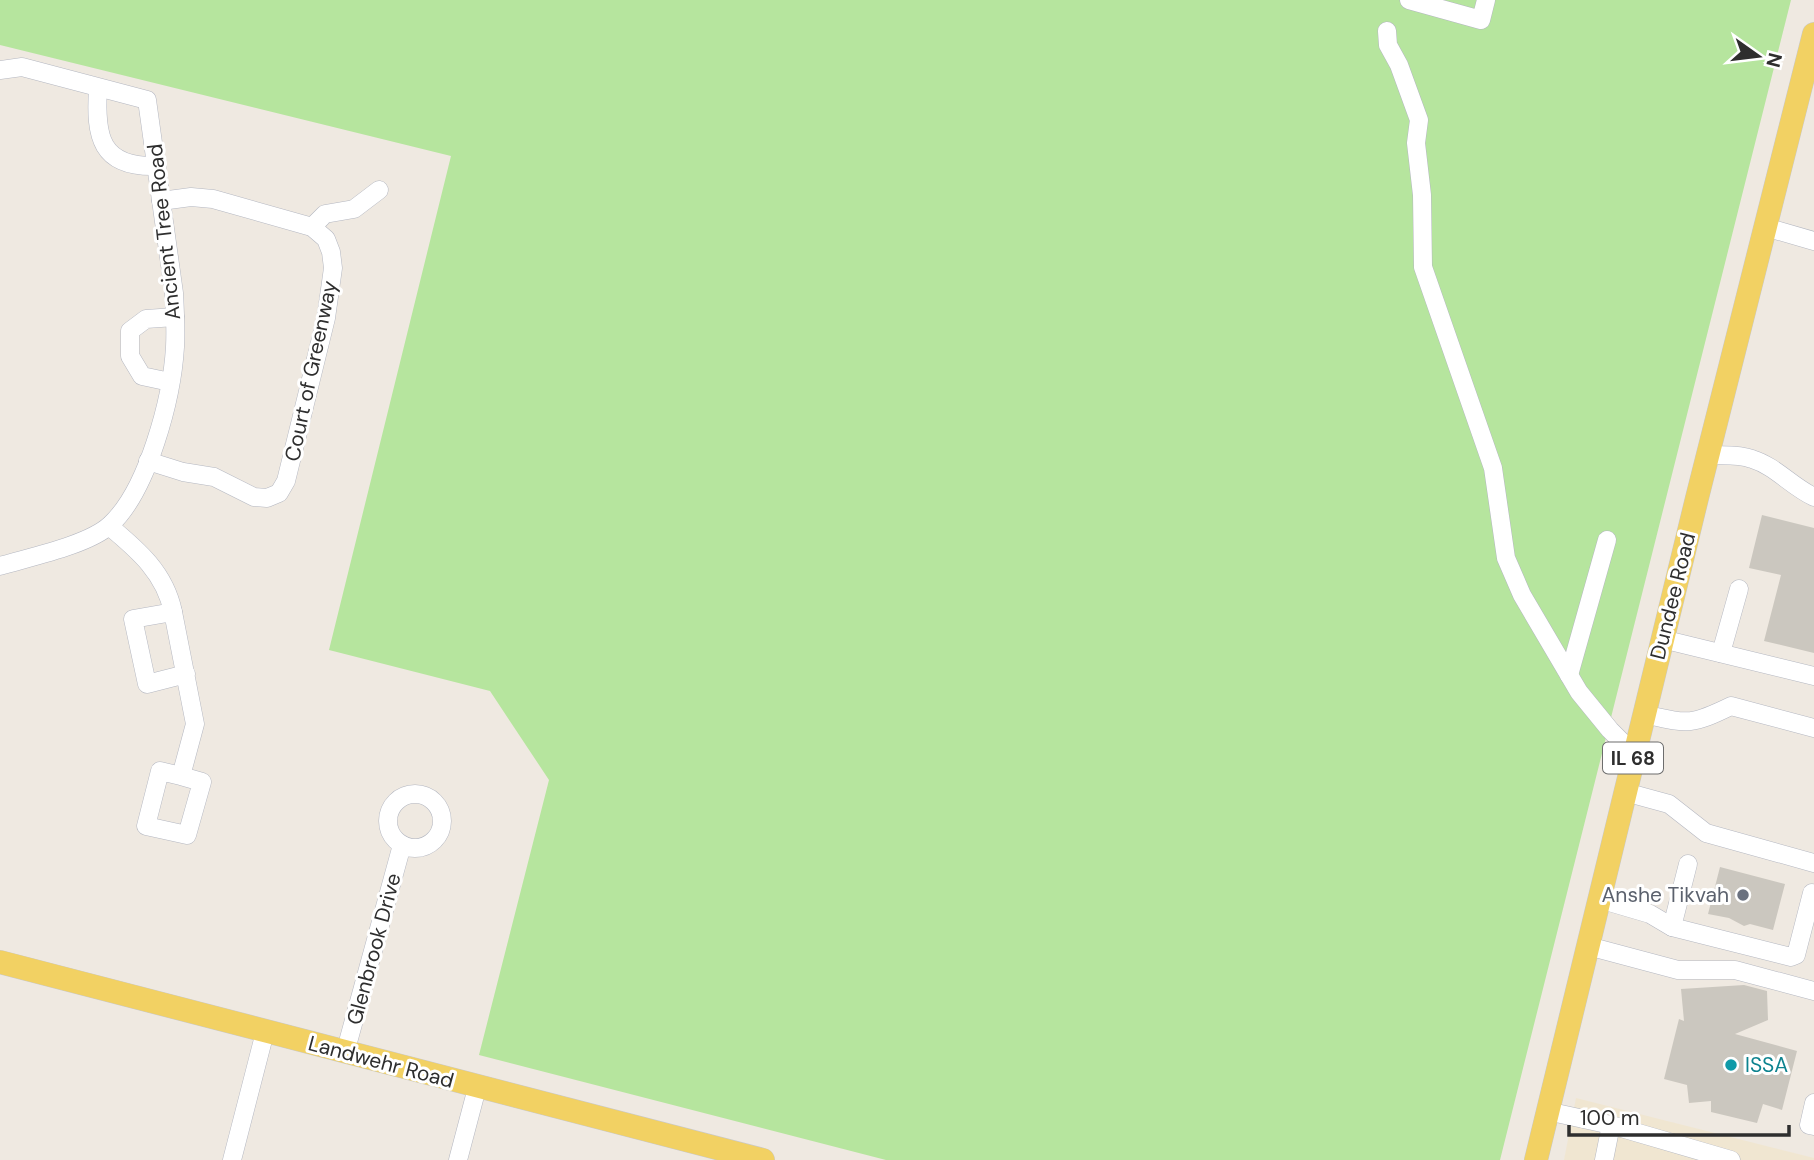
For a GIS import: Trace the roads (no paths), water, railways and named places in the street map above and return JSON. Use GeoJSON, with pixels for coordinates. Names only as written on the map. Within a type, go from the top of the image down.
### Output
{"type":"FeatureCollection","features":[{"type":"Feature","properties":{"kind":"main road","name":"Dundee Road"},"geometry":{"type":"LineString","coordinates":[[1535,1160],[1707,456],[1814,33]]}},
{"type":"Feature","properties":{"kind":"main road","name":"Landwehr Road"},"geometry":{"type":"LineString","coordinates":[[0,962],[477,1088],[763,1160]]}},
{"type":"Feature","properties":{"kind":"street"},"geometry":{"type":"LineString","coordinates":[[1409,0],[1481,20],[1486,0]]}},
{"type":"Feature","properties":{"kind":"street"},"geometry":{"type":"LineString","coordinates":[[1387,31],[1388,45],[1399,65],[1419,120],[1416,143],[1422,195],[1423,267],[1493,468],[1506,558],[1522,595],[1579,692],[1634,754]]}},
{"type":"Feature","properties":{"kind":"street"},"geometry":{"type":"LineString","coordinates":[[0,70],[22,66],[98,89],[96,120],[105,149],[125,162],[156,166]]}},
{"type":"Feature","properties":{"kind":"street","name":"Ancient Tree Road"},"geometry":{"type":"LineString","coordinates":[[0,566],[68,546],[109,526],[133,497],[148,461],[166,403],[175,347],[174,293],[147,100],[98,89]]}},
{"type":"Feature","properties":{"kind":"street"},"geometry":{"type":"LineString","coordinates":[[162,201],[191,197],[213,199],[312,227],[325,214],[354,209],[379,190]]}},
{"type":"Feature","properties":{"kind":"street","name":"Court of Greenway"},"geometry":{"type":"LineString","coordinates":[[148,461],[183,472],[214,477],[254,497],[267,498],[279,493],[286,481],[326,318],[333,268],[326,239],[312,227]]}},
{"type":"Feature","properties":{"kind":"street"},"geometry":{"type":"LineString","coordinates":[[1765,227],[1814,241]]}},
{"type":"Feature","properties":{"kind":"street"},"geometry":{"type":"LineString","coordinates":[[170,382],[142,376],[130,356],[130,331],[146,319],[175,317]]}},
{"type":"Feature","properties":{"kind":"street"},"geometry":{"type":"LineString","coordinates":[[1707,456],[1754,459],[1775,470],[1796,489],[1814,497]]}},
{"type":"Feature","properties":{"kind":"street"},"geometry":{"type":"LineString","coordinates":[[109,526],[140,551],[158,574],[171,602],[195,724],[181,776]]}},
{"type":"Feature","properties":{"kind":"street"},"geometry":{"type":"LineString","coordinates":[[1569,675],[1607,540]]}},
{"type":"Feature","properties":{"kind":"street"},"geometry":{"type":"LineString","coordinates":[[1721,653],[1739,589]]}},
{"type":"Feature","properties":{"kind":"street"},"geometry":{"type":"LineString","coordinates":[[173,612],[133,619],[147,684],[186,674]]}},
{"type":"Feature","properties":{"kind":"street"},"geometry":{"type":"LineString","coordinates":[[1662,639],[1814,676]]}},
{"type":"Feature","properties":{"kind":"street"},"geometry":{"type":"LineString","coordinates":[[1644,714],[1686,723],[1705,719],[1731,706],[1814,728]]}},
{"type":"Feature","properties":{"kind":"street"},"geometry":{"type":"LineString","coordinates":[[1625,792],[1669,804],[1706,832],[1814,863]]}},
{"type":"Feature","properties":{"kind":"street","name":"Glenbrook Drive"},"geometry":{"type":"LineString","coordinates":[[345,1053],[402,845]]}},
{"type":"Feature","properties":{"kind":"street"},"geometry":{"type":"LineString","coordinates":[[1672,927],[1688,864]]}},
{"type":"Feature","properties":{"kind":"street"},"geometry":{"type":"LineString","coordinates":[[1599,899],[1650,914],[1672,927],[1791,957],[1796,955],[1812,893]]}},
{"type":"Feature","properties":{"kind":"street"},"geometry":{"type":"LineString","coordinates":[[1588,946],[1678,970],[1735,970],[1814,991]]}},
{"type":"Feature","properties":{"kind":"street"},"geometry":{"type":"LineString","coordinates":[[232,1160],[265,1032]]}},
{"type":"Feature","properties":{"kind":"street"},"geometry":{"type":"LineString","coordinates":[[458,1160],[477,1088]]}},
{"type":"Feature","properties":{"kind":"street"},"geometry":{"type":"LineString","coordinates":[[1814,1103],[1809,1125],[1814,1126]]}},
{"type":"Feature","properties":{"kind":"street"},"geometry":{"type":"LineString","coordinates":[[1548,1111],[1611,1125],[1731,1160]]}},
{"type":"Feature","properties":{"kind":"street"},"geometry":{"type":"LineString","coordinates":[[1604,1160],[1611,1125]]}},
{"type":"Feature","properties":{"kind":"place","name":"Anshe Tikvah"},"geometry":{"type":"Point","coordinates":[1743,895]}},
{"type":"Feature","properties":{"kind":"place","name":"ISSA"},"geometry":{"type":"Point","coordinates":[1731,1065]}}]}
